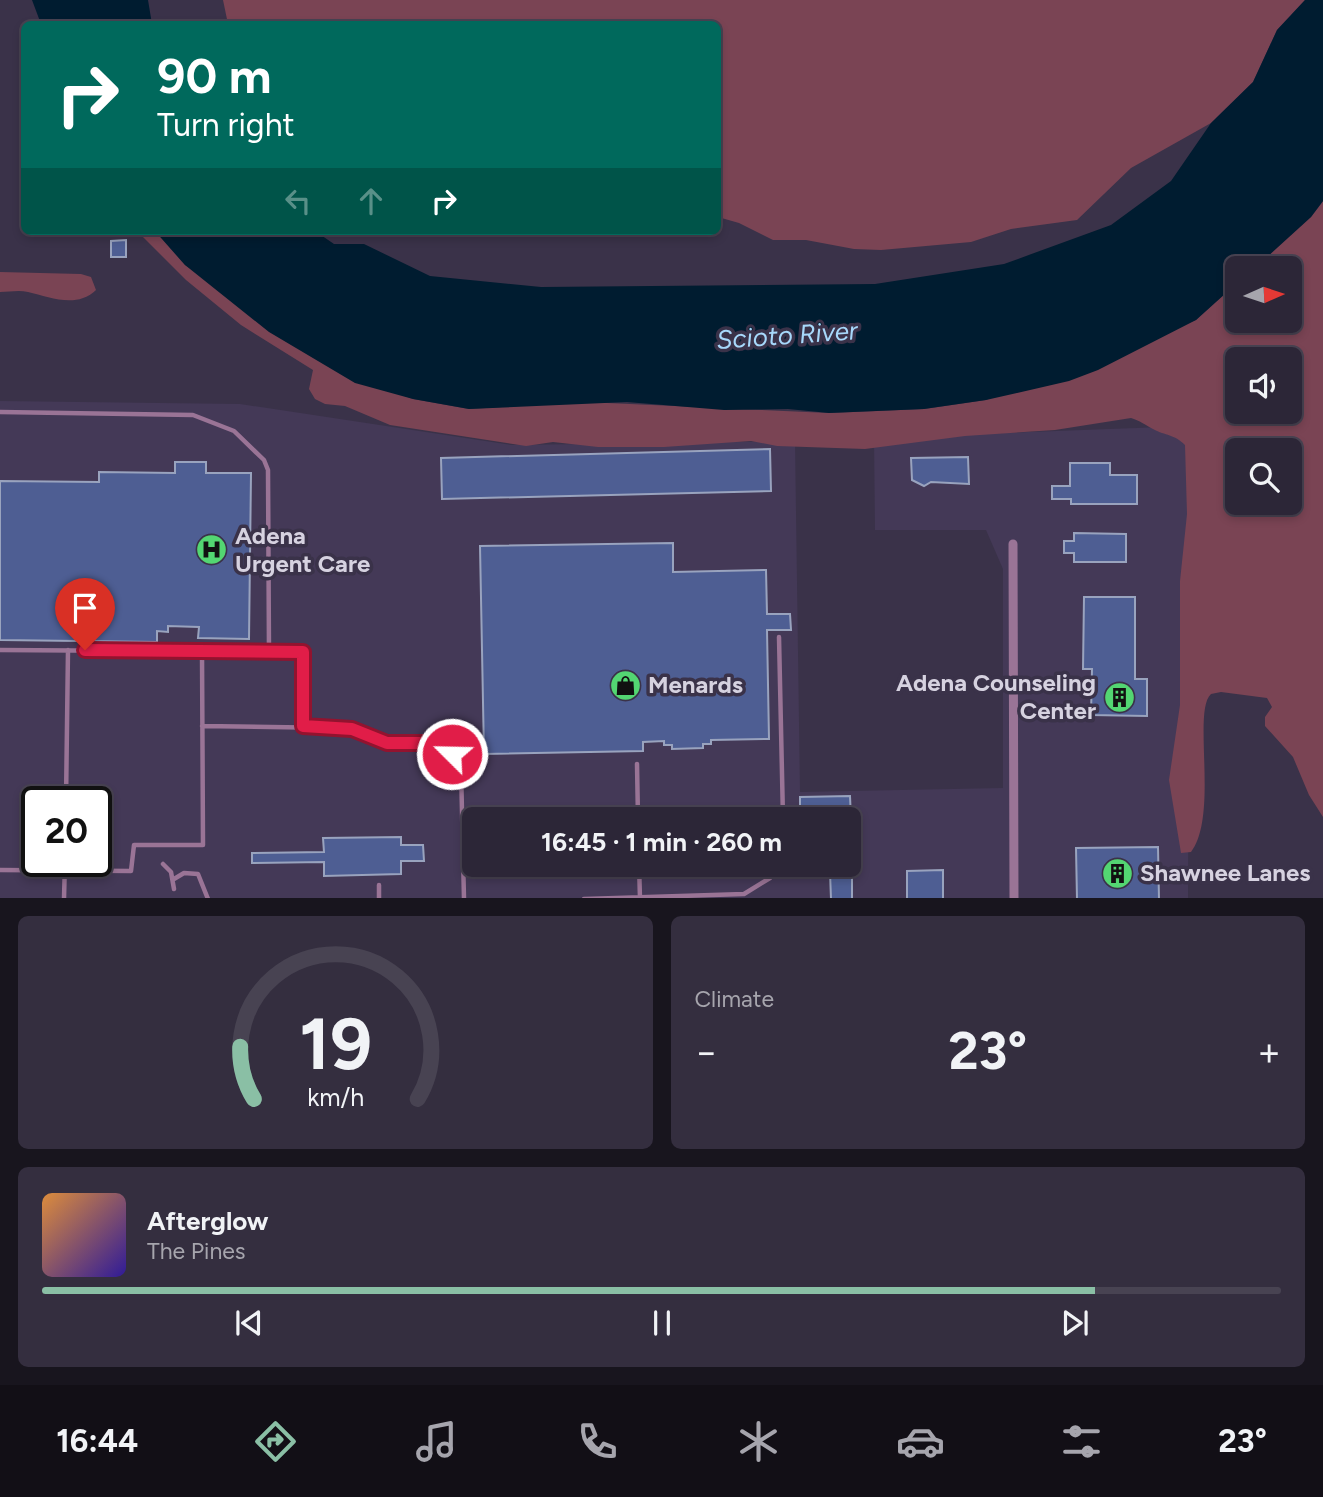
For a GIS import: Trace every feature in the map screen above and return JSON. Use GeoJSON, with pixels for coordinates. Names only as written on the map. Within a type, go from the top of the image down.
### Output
{"type":"FeatureCollection","features":[{"type":"Feature","properties":{"kind":"street"},"geometry":{"type":"LineString","coordinates":[[1013,544],[1014,898]]}},
{"type":"Feature","properties":{"kind":"lane"},"geometry":{"type":"LineString","coordinates":[[0,412],[193,415],[234,431],[264,460],[268,470],[269,652]]}},
{"type":"Feature","properties":{"kind":"lane"},"geometry":{"type":"LineString","coordinates":[[779,637],[783,807]]}},
{"type":"Feature","properties":{"kind":"lane"},"geometry":{"type":"LineString","coordinates":[[0,650],[303,652],[303,726]]}},
{"type":"Feature","properties":{"kind":"lane"},"geometry":{"type":"LineString","coordinates":[[66,786],[68,650]]}},
{"type":"Feature","properties":{"kind":"lane"},"geometry":{"type":"LineString","coordinates":[[112,871],[131,871],[134,864],[134,845],[203,845],[202,652]]}},
{"type":"Feature","properties":{"kind":"lane"},"geometry":{"type":"LineString","coordinates":[[202,726],[352,729],[387,743],[439,743],[452,754],[461,768],[464,898]]}},
{"type":"Feature","properties":{"kind":"lane"},"geometry":{"type":"LineString","coordinates":[[637,764],[638,807]]}},
{"type":"Feature","properties":{"kind":"lane"},"geometry":{"type":"LineString","coordinates":[[163,864],[172,872],[174,890]]}},
{"type":"Feature","properties":{"kind":"lane"},"geometry":{"type":"LineString","coordinates":[[0,870],[21,870]]}},
{"type":"Feature","properties":{"kind":"lane"},"geometry":{"type":"LineString","coordinates":[[174,879],[184,873],[198,874],[208,898]]}},
{"type":"Feature","properties":{"kind":"lane"},"geometry":{"type":"LineString","coordinates":[[64,898],[65,877]]}},
{"type":"Feature","properties":{"kind":"lane"},"geometry":{"type":"LineString","coordinates":[[639,877],[640,898]]}},
{"type":"Feature","properties":{"kind":"lane"},"geometry":{"type":"LineString","coordinates":[[584,898],[744,894],[757,888],[767,877]]}},
{"type":"Feature","properties":{"kind":"lane"},"geometry":{"type":"LineString","coordinates":[[379,886],[380,898]]}},
{"type":"Feature","properties":{"kind":"shaded area"},"geometry":{"type":"Polygon","coordinates":[[[223,0],[1305,0],[1277,30],[1253,82],[1211,123],[1131,168],[1077,220],[1011,229],[971,242],[881,250],[854,249],[806,240],[773,240],[739,223],[721,218],[721,21],[227,21],[223,0]]]}},
{"type":"Feature","properties":{"kind":"shaded area"},"geometry":{"type":"Polygon","coordinates":[[[1323,201],[1323,817],[1309,795],[1293,757],[1265,726],[1265,717],[1272,707],[1267,698],[1221,692],[1211,694],[1206,704],[1204,721],[1203,814],[1199,835],[1191,852],[1181,853],[1169,780],[1180,705],[1180,581],[1187,514],[1185,445],[1177,439],[1131,418],[1055,430],[965,436],[865,449],[777,446],[751,441],[664,447],[598,447],[553,442],[526,446],[390,425],[345,406],[325,404],[315,399],[309,389],[313,370],[241,325],[186,280],[141,235],[159,235],[185,265],[388,390],[413,399],[469,409],[585,402],[829,413],[924,409],[986,400],[1196,320],[1225,294],[1225,333],[1302,333],[1302,256],[1268,256],[1311,217],[1323,201]]]}},
{"type":"Feature","properties":{"kind":"shaded area"},"geometry":{"type":"Polygon","coordinates":[[[0,272],[81,274],[91,277],[96,290],[88,296],[71,300],[54,299],[25,291],[0,292],[0,272]]]}},
{"type":"Feature","properties":{"kind":"shaded area"},"geometry":{"type":"Polygon","coordinates":[[[0,401],[240,404],[511,445],[795,441],[800,792],[1003,788],[1003,569],[986,530],[875,530],[874,438],[1190,426],[1188,898],[0,898],[0,401]]]}},
{"type":"Feature","properties":{"kind":"water"},"geometry":{"type":"Polygon","coordinates":[[[32,0],[148,0],[152,21],[40,21],[32,0]]]}},
{"type":"Feature","properties":{"kind":"water","name":"Scioto River"},"geometry":{"type":"Polygon","coordinates":[[[1305,0],[1323,0],[1323,201],[1311,217],[1268,256],[1225,256],[1225,294],[1196,320],[1098,370],[1069,381],[986,400],[924,409],[829,413],[788,409],[724,410],[627,402],[469,409],[413,399],[355,383],[269,332],[185,265],[159,235],[321,235],[334,244],[364,244],[430,276],[541,287],[875,284],[1004,264],[1111,225],[1171,181],[1211,123],[1253,82],[1277,30],[1305,0]]]}},
{"type":"Feature","properties":{"kind":"building"},"geometry":{"type":"Polygon","coordinates":[[[126,240],[126,257],[111,257],[111,241],[126,240]]]}},
{"type":"Feature","properties":{"kind":"building"},"geometry":{"type":"Polygon","coordinates":[[[770,449],[771,491],[442,499],[441,458],[770,449]]]}},
{"type":"Feature","properties":{"kind":"building"},"geometry":{"type":"Polygon","coordinates":[[[968,457],[969,484],[931,482],[924,486],[912,480],[911,458],[968,457]]]}},
{"type":"Feature","properties":{"kind":"building"},"geometry":{"type":"Polygon","coordinates":[[[175,462],[206,462],[206,473],[251,473],[249,639],[198,638],[199,627],[168,626],[168,632],[157,631],[157,642],[0,640],[0,481],[99,482],[99,472],[175,473],[175,462]]]}},
{"type":"Feature","properties":{"kind":"building"},"geometry":{"type":"Polygon","coordinates":[[[1070,463],[1110,463],[1110,475],[1137,475],[1137,504],[1071,504],[1071,499],[1052,499],[1052,486],[1070,486],[1070,463]]]}},
{"type":"Feature","properties":{"kind":"building"},"geometry":{"type":"Polygon","coordinates":[[[1074,533],[1126,534],[1126,562],[1074,562],[1074,553],[1064,553],[1064,541],[1074,541],[1074,533]]]}},
{"type":"Feature","properties":{"kind":"building","name":"Menards"},"geometry":{"type":"Polygon","coordinates":[[[673,543],[673,572],[766,570],[767,614],[790,614],[791,630],[767,630],[769,739],[711,740],[711,744],[703,744],[703,748],[672,749],[672,745],[664,745],[664,741],[643,742],[643,751],[484,754],[480,546],[673,543]]]}},
{"type":"Feature","properties":{"kind":"building"},"geometry":{"type":"Polygon","coordinates":[[[1084,597],[1135,597],[1135,679],[1147,679],[1147,716],[1091,715],[1092,669],[1083,669],[1084,597]]]}},
{"type":"Feature","properties":{"kind":"building"},"geometry":{"type":"Polygon","coordinates":[[[850,796],[850,807],[800,807],[800,797],[850,796]]]}},
{"type":"Feature","properties":{"kind":"building"},"geometry":{"type":"Polygon","coordinates":[[[401,837],[401,845],[423,845],[424,861],[401,861],[401,874],[324,876],[324,862],[252,863],[252,853],[324,852],[323,838],[401,837]]]}},
{"type":"Feature","properties":{"kind":"building","name":"Shawnee Lanes"},"geometry":{"type":"Polygon","coordinates":[[[1158,847],[1159,898],[1077,898],[1076,848],[1158,847]]]}},
{"type":"Feature","properties":{"kind":"building"},"geometry":{"type":"Polygon","coordinates":[[[943,870],[943,898],[907,898],[907,871],[943,870]]]}},
{"type":"Feature","properties":{"kind":"building"},"geometry":{"type":"Polygon","coordinates":[[[830,877],[852,877],[852,898],[831,898],[830,877]]]}},
{"type":"Feature","properties":{"kind":"place","name":"Adena Urgent Care"},"geometry":{"type":"Point","coordinates":[212,550]}},
{"type":"Feature","properties":{"kind":"place","name":"Menards"},"geometry":{"type":"Point","coordinates":[625,685]}},
{"type":"Feature","properties":{"kind":"place","name":"Adena Counseling Center"},"geometry":{"type":"Point","coordinates":[1119,697]}},
{"type":"Feature","properties":{"kind":"place","name":"Shawnee Lanes"},"geometry":{"type":"Point","coordinates":[1117,873]}},
{"type":"Feature","properties":{"kind":"route"},"geometry":{"type":"LineString","coordinates":[[85,650],[303,652],[303,726],[352,729],[387,743],[439,743],[452,754]]}}]}
